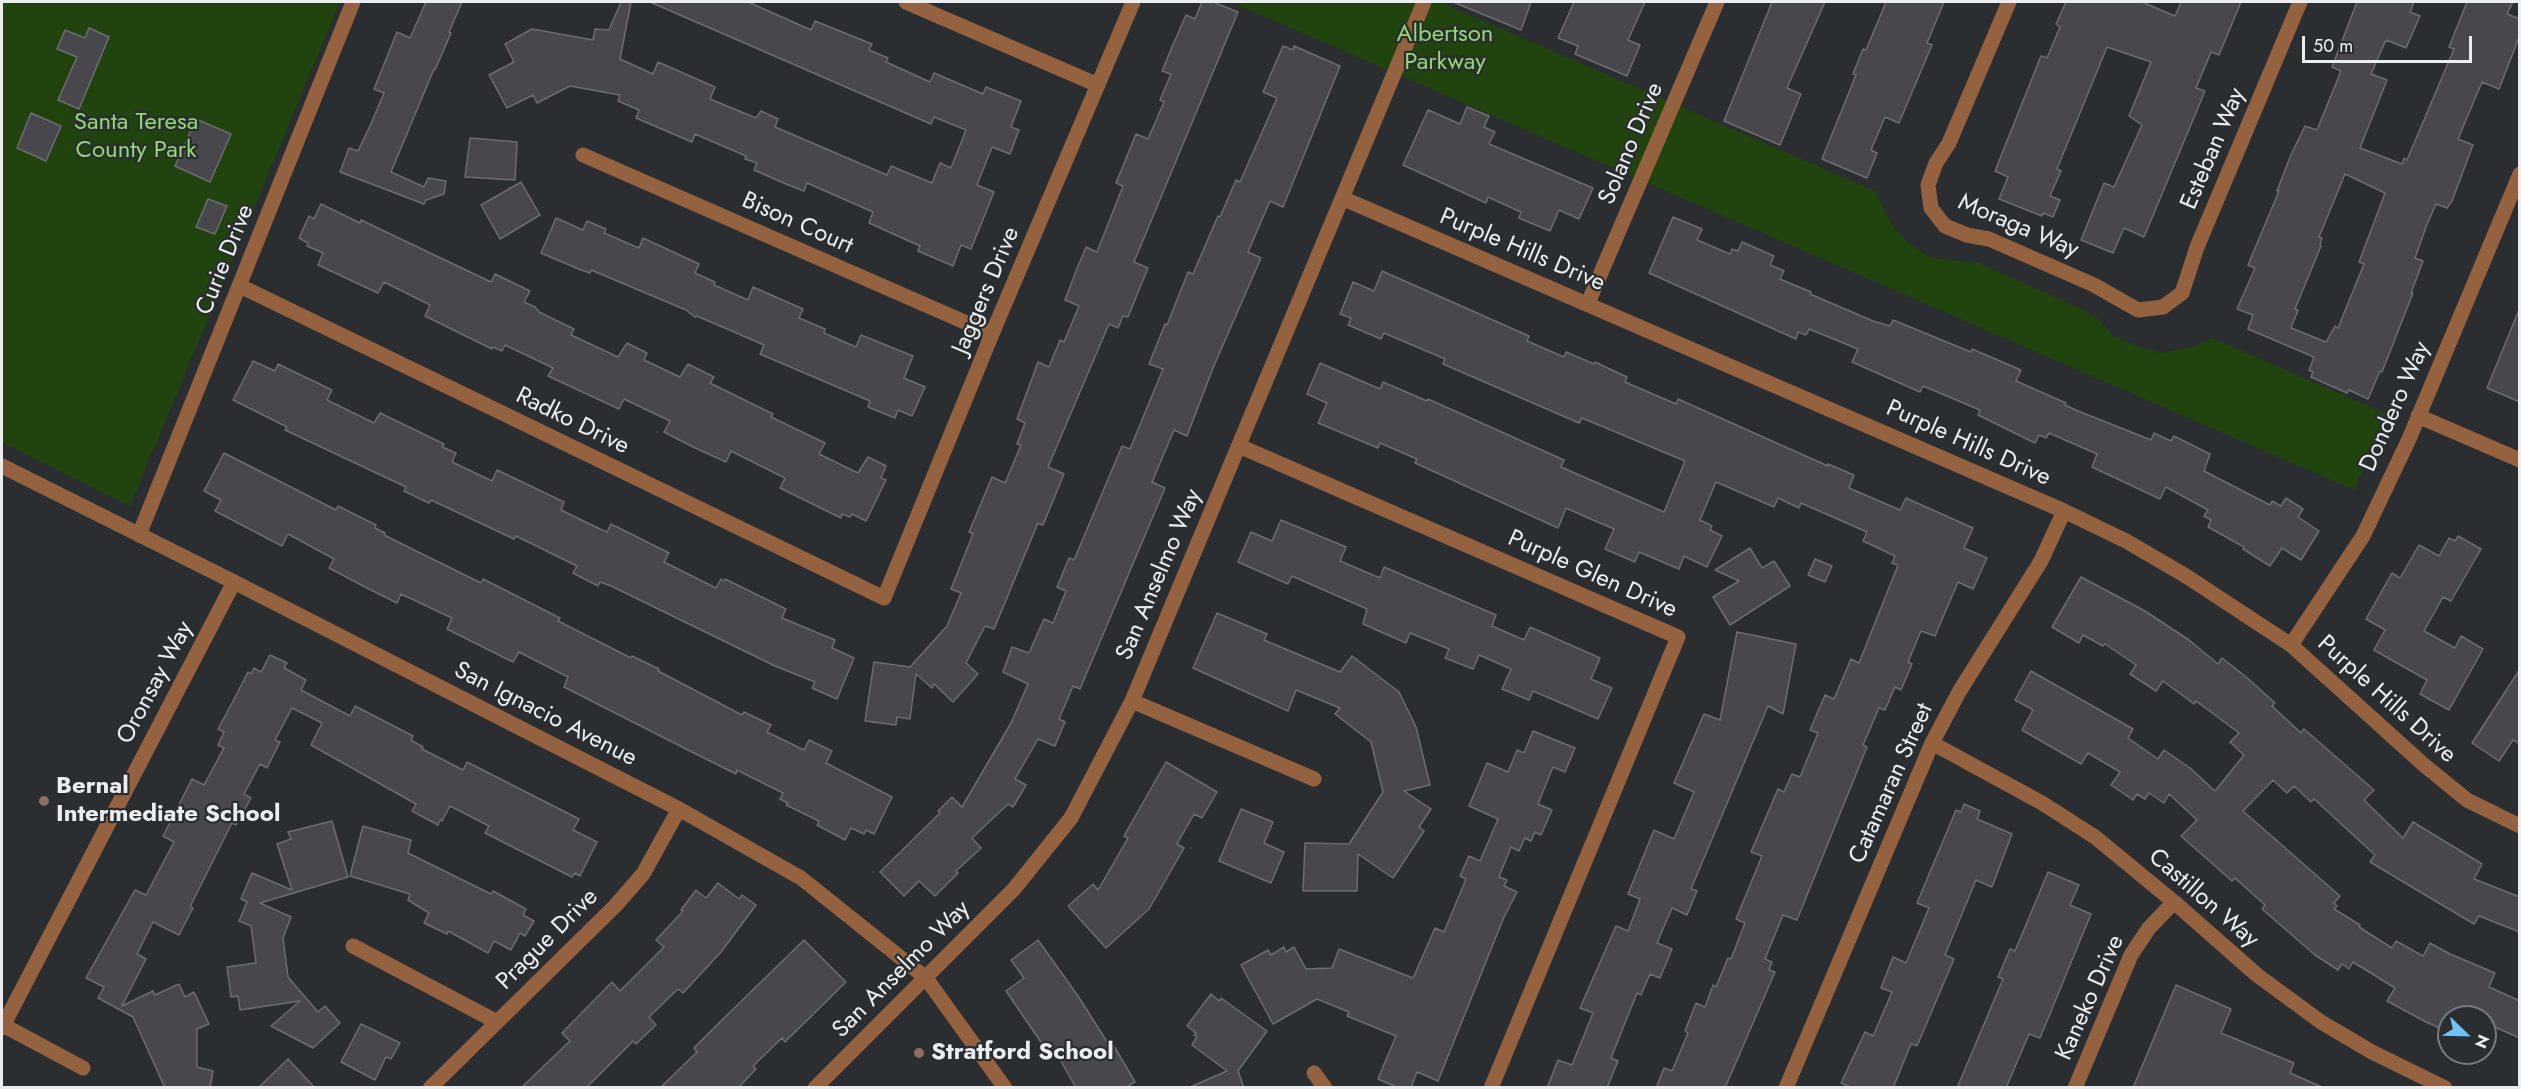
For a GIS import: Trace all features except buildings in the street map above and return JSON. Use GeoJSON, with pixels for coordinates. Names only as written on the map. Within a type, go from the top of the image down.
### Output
{"type":"FeatureCollection","features":[{"type":"Feature","properties":{"kind":"street","name":"Curie Drive"},"geometry":{"type":"LineString","coordinates":[[139,535],[353,2]]}},
{"type":"Feature","properties":{"kind":"street"},"geometry":{"type":"LineString","coordinates":[[906,2],[1098,85]]}},
{"type":"Feature","properties":{"kind":"street","name":"Jaggers Drive"},"geometry":{"type":"LineString","coordinates":[[884,598],[992,334],[1133,2]]}},
{"type":"Feature","properties":{"kind":"street","name":"San Anselmo Way"},"geometry":{"type":"LineString","coordinates":[[815,1088],[1014,889],[1071,818],[1132,701],[1424,2]]}},
{"type":"Feature","properties":{"kind":"street","name":"Solano Drive"},"geometry":{"type":"LineString","coordinates":[[1588,303],[1717,2]]}},
{"type":"Feature","properties":{"kind":"street","name":"Moraga Way"},"geometry":{"type":"LineString","coordinates":[[2008,2],[1949,142],[1932,174],[1928,185],[1932,208],[1945,226],[1967,235],[1989,239],[2083,280],[2138,310],[2163,307]]}},
{"type":"Feature","properties":{"kind":"street","name":"Esteban Way"},"geometry":{"type":"LineString","coordinates":[[2163,307],[2182,293],[2197,248],[2300,2]]}},
{"type":"Feature","properties":{"kind":"street","name":"Bison Court"},"geometry":{"type":"LineString","coordinates":[[583,155],[992,334]]}},
{"type":"Feature","properties":{"kind":"street","name":"Dondero Way"},"geometry":{"type":"LineString","coordinates":[[2291,645],[2362,536],[2418,416],[2520,174]]}},
{"type":"Feature","properties":{"kind":"street","name":"Purple Hills Drive"},"geometry":{"type":"LineString","coordinates":[[1342,198],[2064,511],[2126,541],[2187,576],[2291,645],[2467,801],[2520,826]]}},
{"type":"Feature","properties":{"kind":"street","name":"Radko Drive"},"geometry":{"type":"LineString","coordinates":[[240,286],[884,598]]}},
{"type":"Feature","properties":{"kind":"street"},"geometry":{"type":"LineString","coordinates":[[2418,416],[2520,460]]}},
{"type":"Feature","properties":{"kind":"street","name":"Purple Glen Drive"},"geometry":{"type":"LineString","coordinates":[[1239,446],[1678,637],[1491,1088]]}},
{"type":"Feature","properties":{"kind":"street","name":"San Ignacio Avenue"},"geometry":{"type":"LineString","coordinates":[[2,466],[679,808],[801,878],[926,978],[1005,1088]]}},
{"type":"Feature","properties":{"kind":"street","name":"Catamaran Street"},"geometry":{"type":"LineString","coordinates":[[1786,1088],[1932,743],[1959,692],[2041,561],[2064,511]]}},
{"type":"Feature","properties":{"kind":"street","name":"Oronsay Way"},"geometry":{"type":"LineString","coordinates":[[2,1027],[234,582]]}},
{"type":"Feature","properties":{"kind":"street"},"geometry":{"type":"LineString","coordinates":[[1132,701],[1314,779]]}},
{"type":"Feature","properties":{"kind":"street","name":"Castillon Way"},"geometry":{"type":"LineString","coordinates":[[1932,743],[2042,803],[2096,837],[2257,975],[2320,1022],[2372,1052],[2445,1088]]}},
{"type":"Feature","properties":{"kind":"street","name":"Prague Drive"},"geometry":{"type":"LineString","coordinates":[[430,1088],[615,906],[648,865],[679,808]]}},
{"type":"Feature","properties":{"kind":"street","name":"Kaneko Drive"},"geometry":{"type":"LineString","coordinates":[[2075,1088],[2131,955],[2149,928],[2174,902]]}},
{"type":"Feature","properties":{"kind":"street"},"geometry":{"type":"LineString","coordinates":[[352,946],[497,1022]]}},
{"type":"Feature","properties":{"kind":"street"},"geometry":{"type":"LineString","coordinates":[[2,1027],[83,1068]]}},
{"type":"Feature","properties":{"kind":"street"},"geometry":{"type":"LineString","coordinates":[[1314,1073],[1325,1088]]}},
{"type":"Feature","properties":{"kind":"green space","name":"Santa Teresa County Park"},"geometry":{"type":"Polygon","coordinates":[[[2,2],[340,2],[130,506],[2,442],[2,2]]]}},
{"type":"Feature","properties":{"kind":"green space","name":"Albertson Parkway"},"geometry":{"type":"Polygon","coordinates":[[[1231,2],[1440,2],[1875,191],[1893,227],[1909,244],[1932,258],[1979,263],[2084,310],[2099,320],[2114,336],[2137,346],[2160,353],[2193,347],[2212,338],[2387,414],[2354,490],[1231,2]]]}},
{"type":"Feature","properties":{"kind":"place","name":"Bernal Intermediate School"},"geometry":{"type":"Point","coordinates":[44,801]}},
{"type":"Feature","properties":{"kind":"place","name":"Stratford School"},"geometry":{"type":"Point","coordinates":[919,1053]}}]}
